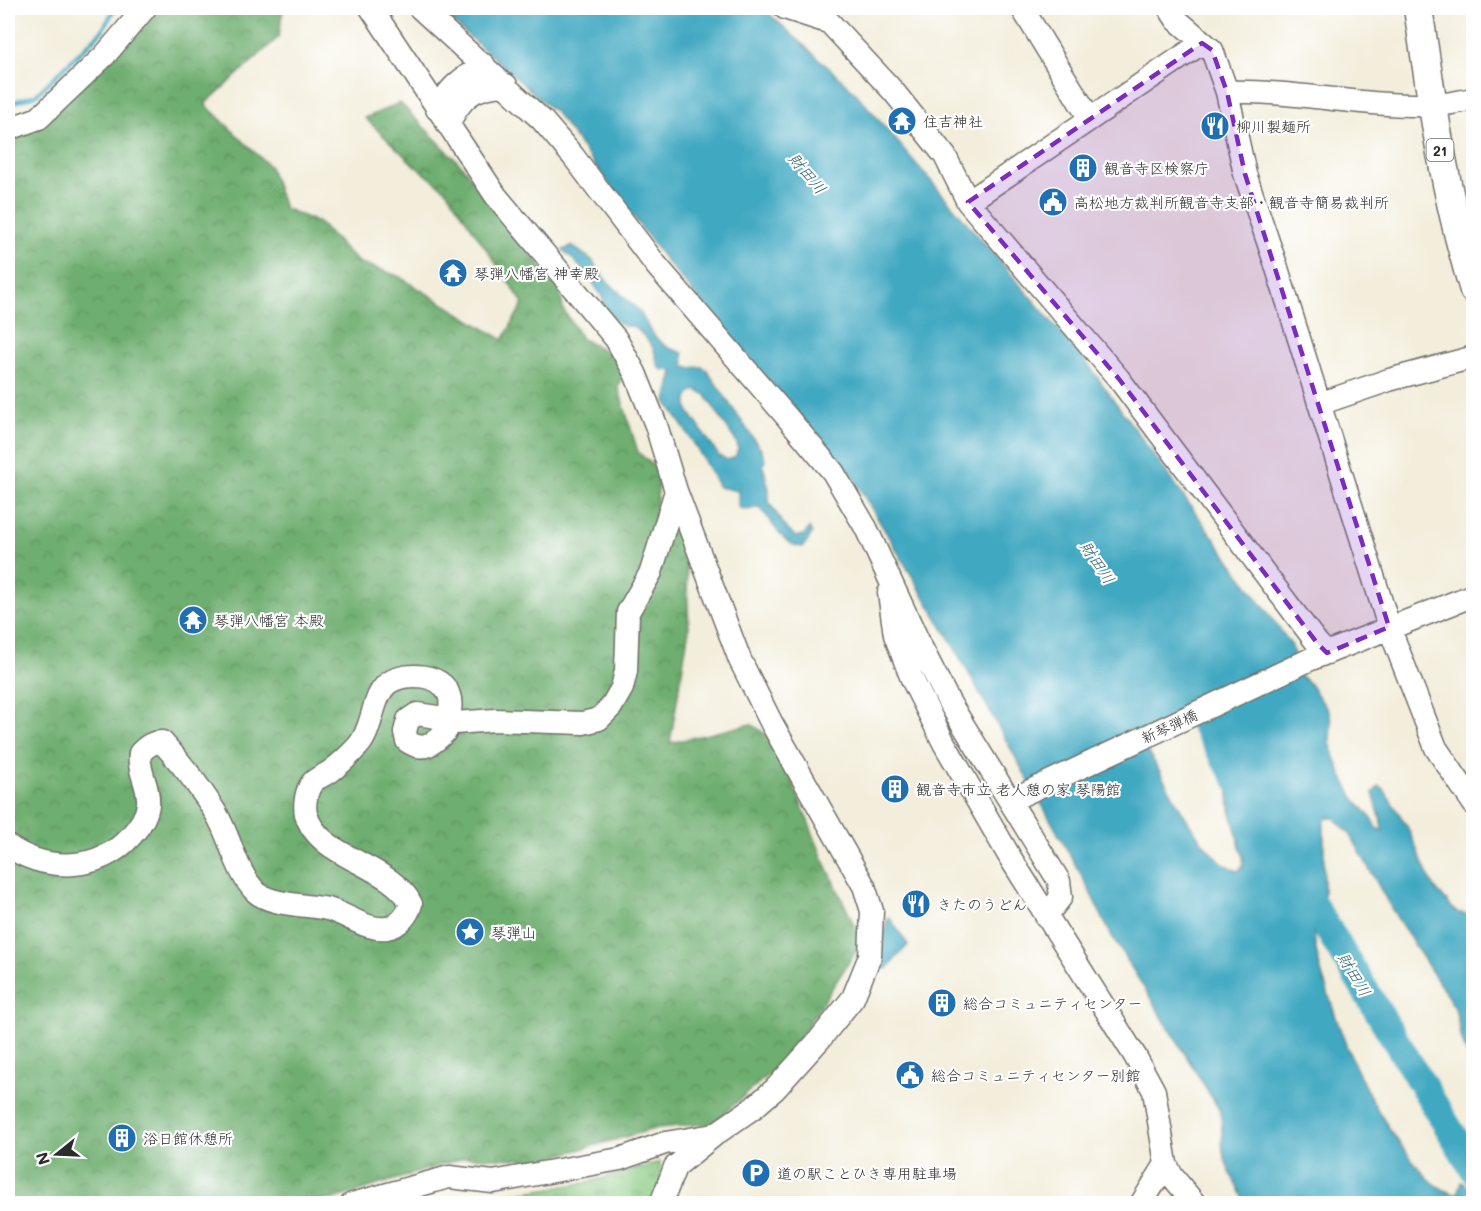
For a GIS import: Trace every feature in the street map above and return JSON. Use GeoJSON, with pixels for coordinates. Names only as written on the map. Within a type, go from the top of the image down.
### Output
{"type":"FeatureCollection","features":[{"type":"Feature","properties":{"kind":"main road","name":"21"},"geometry":{"type":"LineString","coordinates":[[1418,8],[1448,196],[1473,290]]}},
{"type":"Feature","properties":{"kind":"street"},"geometry":{"type":"LineString","coordinates":[[8,126],[17,126],[39,118],[105,55],[145,8]]}},
{"type":"Feature","properties":{"kind":"street"},"geometry":{"type":"LineString","coordinates":[[371,8],[496,196],[615,339],[635,373],[656,425],[676,491],[740,660],[772,724],[864,886],[872,911],[870,956],[853,998],[820,1039],[774,1089],[753,1108],[714,1135],[675,1167],[661,1203]]}},
{"type":"Feature","properties":{"kind":"street"},"geometry":{"type":"LineString","coordinates":[[420,8],[542,120],[573,156],[656,265],[833,472],[866,528],[949,702],[991,772],[1018,796],[1059,882],[1061,897],[1046,916]]}},
{"type":"Feature","properties":{"kind":"street"},"geometry":{"type":"LineString","coordinates":[[785,8],[822,15],[894,93],[945,156],[968,202],[1119,379],[1317,643],[1319,656]]}},
{"type":"Feature","properties":{"kind":"street"},"geometry":{"type":"LineString","coordinates":[[1022,8],[1090,119]]}},
{"type":"Feature","properties":{"kind":"street"},"geometry":{"type":"LineString","coordinates":[[1169,8],[1177,20],[1212,50],[1227,92],[1245,174],[1362,535],[1389,627],[1436,748],[1473,804]]}},
{"type":"Feature","properties":{"kind":"street"},"geometry":{"type":"LineString","coordinates":[[968,202],[1202,43]]}},
{"type":"Feature","properties":{"kind":"street"},"geometry":{"type":"LineString","coordinates":[[442,117],[446,94],[459,80],[484,65]]}},
{"type":"Feature","properties":{"kind":"street"},"geometry":{"type":"LineString","coordinates":[[442,117],[475,91],[489,86],[506,85]]}},
{"type":"Feature","properties":{"kind":"street"},"geometry":{"type":"LineString","coordinates":[[1227,92],[1251,91],[1339,100],[1432,105],[1473,99]]}},
{"type":"Feature","properties":{"kind":"street"},"geometry":{"type":"LineString","coordinates":[[1319,404],[1389,380],[1473,357]]}},
{"type":"Feature","properties":{"kind":"street"},"geometry":{"type":"LineString","coordinates":[[8,846],[34,860],[55,864],[89,862],[103,858],[119,848],[140,825],[148,802],[140,768],[140,753],[149,745],[162,742],[189,772],[218,816],[241,869],[259,894],[270,899],[327,909],[376,928],[396,925],[409,912],[411,904],[408,897],[391,881],[327,843],[316,831],[306,815],[306,799],[312,783],[332,770],[358,747],[367,734],[380,693],[389,682],[404,676],[430,677],[443,685],[450,696],[446,731],[427,746],[415,747],[407,741],[405,732],[408,720],[417,714],[446,720],[495,720],[583,723],[599,719],[611,707],[622,688],[626,671],[628,612],[651,572],[676,491]]}},
{"type":"Feature","properties":{"kind":"street"},"geometry":{"type":"LineString","coordinates":[[887,571],[895,635],[912,679],[944,743],[1046,916],[1135,1056],[1154,1091],[1166,1164],[1172,1176],[1195,1203]]}},
{"type":"Feature","properties":{"kind":"street","name":"新琴弾橋"},"geometry":{"type":"LineString","coordinates":[[1018,796],[1319,656],[1473,595]]}},
{"type":"Feature","properties":{"kind":"street"},"geometry":{"type":"LineString","coordinates":[[352,1203],[449,1177],[493,1182],[620,1159],[665,1143],[714,1135]]}},
{"type":"Feature","properties":{"kind":"street"},"geometry":{"type":"LineString","coordinates":[[665,1143],[675,1167]]}},
{"type":"Feature","properties":{"kind":"street"},"geometry":{"type":"LineString","coordinates":[[1141,1203],[1166,1164]]}},
{"type":"Feature","properties":{"kind":"highlighted area"},"geometry":{"type":"Polygon","coordinates":[[[1202,43],[1212,50],[1227,92],[1245,174],[1389,627],[1327,653],[1317,643],[1119,379],[968,202],[1202,43]]]}},
{"type":"Feature","properties":{"kind":"green space"},"geometry":{"type":"Polygon","coordinates":[[[133,8],[283,8],[279,37],[205,104],[270,167],[284,208],[319,223],[358,262],[398,276],[503,340],[523,303],[446,190],[416,167],[365,118],[400,103],[463,167],[560,289],[563,309],[582,339],[614,355],[624,371],[618,387],[638,452],[660,472],[654,526],[685,535],[689,629],[670,743],[751,724],[776,741],[822,856],[862,942],[786,1059],[713,1123],[658,1128],[542,1160],[466,1157],[331,1200],[258,1204],[181,1204],[118,1199],[118,1204],[8,1204],[8,133],[9,125],[90,59],[133,8]]]}},
{"type":"Feature","properties":{"kind":"green space"},"geometry":{"type":"Polygon","coordinates":[[[660,1162],[661,1190],[655,1203],[446,1204],[585,1183],[660,1162]]]}},
{"type":"Feature","properties":{"kind":"water"},"geometry":{"type":"Polygon","coordinates":[[[437,8],[763,8],[854,91],[1087,363],[1292,646],[1298,674],[1310,684],[1329,712],[1330,743],[1341,774],[1354,798],[1377,828],[1382,831],[1373,793],[1379,786],[1383,788],[1407,826],[1435,888],[1456,912],[1466,914],[1473,922],[1473,1073],[1455,1008],[1391,908],[1350,834],[1333,817],[1326,818],[1324,822],[1324,897],[1314,932],[1322,975],[1345,1042],[1374,1104],[1413,1161],[1432,1181],[1449,1192],[1456,1194],[1461,1182],[1473,1190],[1473,1203],[1245,1203],[1225,1158],[1219,1109],[1110,933],[1085,882],[949,638],[854,479],[667,262],[557,114],[437,8]],[[1209,715],[1144,745],[1197,835],[1210,851],[1238,871],[1243,866],[1243,857],[1230,809],[1226,756],[1209,715]]]}},
{"type":"Feature","properties":{"kind":"water"},"geometry":{"type":"Polygon","coordinates":[[[572,246],[592,260],[604,278],[640,312],[659,341],[683,353],[684,365],[687,368],[706,369],[762,451],[769,489],[768,501],[786,528],[796,537],[804,535],[809,528],[812,533],[802,547],[795,546],[783,538],[759,507],[747,510],[738,507],[738,491],[719,487],[666,401],[673,372],[661,369],[652,346],[640,332],[632,326],[623,326],[609,314],[594,284],[563,250],[572,246]],[[695,390],[692,392],[687,400],[689,412],[719,456],[728,460],[735,457],[738,449],[737,443],[705,394],[695,390]]]}},
{"type":"Feature","properties":{"kind":"water"},"geometry":{"type":"Polygon","coordinates":[[[889,917],[908,945],[886,969],[879,966],[889,917]]]}},
{"type":"Feature","properties":{"kind":"waterway"},"geometry":{"type":"LineString","coordinates":[[8,96],[14,102],[36,95],[102,31],[115,8]]}},
{"type":"Feature","properties":{"kind":"waterway","name":"財田川"},"geometry":{"type":"LineString","coordinates":[[1182,688],[1247,795]]}},
{"type":"Feature","properties":{"kind":"waterway","name":"財田川"},"geometry":{"type":"LineString","coordinates":[[1299,881],[1474,1170]]}},
{"type":"Feature","properties":{"kind":"place","name":"住吉神社"},"geometry":{"type":"Point","coordinates":[902,121]}},
{"type":"Feature","properties":{"kind":"place","name":"柳川製麺所"},"geometry":{"type":"Point","coordinates":[1215,126]}},
{"type":"Feature","properties":{"kind":"place","name":"観音寺区検察庁"},"geometry":{"type":"Point","coordinates":[1083,168]}},
{"type":"Feature","properties":{"kind":"place","name":"高松地方裁判所観音寺支部・観音寺簡易裁判所"},"geometry":{"type":"Point","coordinates":[1053,202]}},
{"type":"Feature","properties":{"kind":"place","name":"琴弾八幡宮 神幸殿"},"geometry":{"type":"Point","coordinates":[453,273]}},
{"type":"Feature","properties":{"kind":"place","name":"琴弾八幡宮 本殿"},"geometry":{"type":"Point","coordinates":[193,620]}},
{"type":"Feature","properties":{"kind":"place","name":"観音寺市立 老人憩の家 琴陽館"},"geometry":{"type":"Point","coordinates":[895,789]}},
{"type":"Feature","properties":{"kind":"place","name":"きたのうどん"},"geometry":{"type":"Point","coordinates":[916,904]}},
{"type":"Feature","properties":{"kind":"place","name":"琴弾山"},"geometry":{"type":"Point","coordinates":[470,932]}},
{"type":"Feature","properties":{"kind":"place","name":"総合コミュニティセンター"},"geometry":{"type":"Point","coordinates":[942,1003]}},
{"type":"Feature","properties":{"kind":"place","name":"総合コミュニティセンター別館"},"geometry":{"type":"Point","coordinates":[910,1075]}},
{"type":"Feature","properties":{"kind":"place","name":"浴日館休憩所"},"geometry":{"type":"Point","coordinates":[122,1138]}},
{"type":"Feature","properties":{"kind":"place","name":"道の駅ことひき専用駐車場"},"geometry":{"type":"Point","coordinates":[756,1173]}}]}
